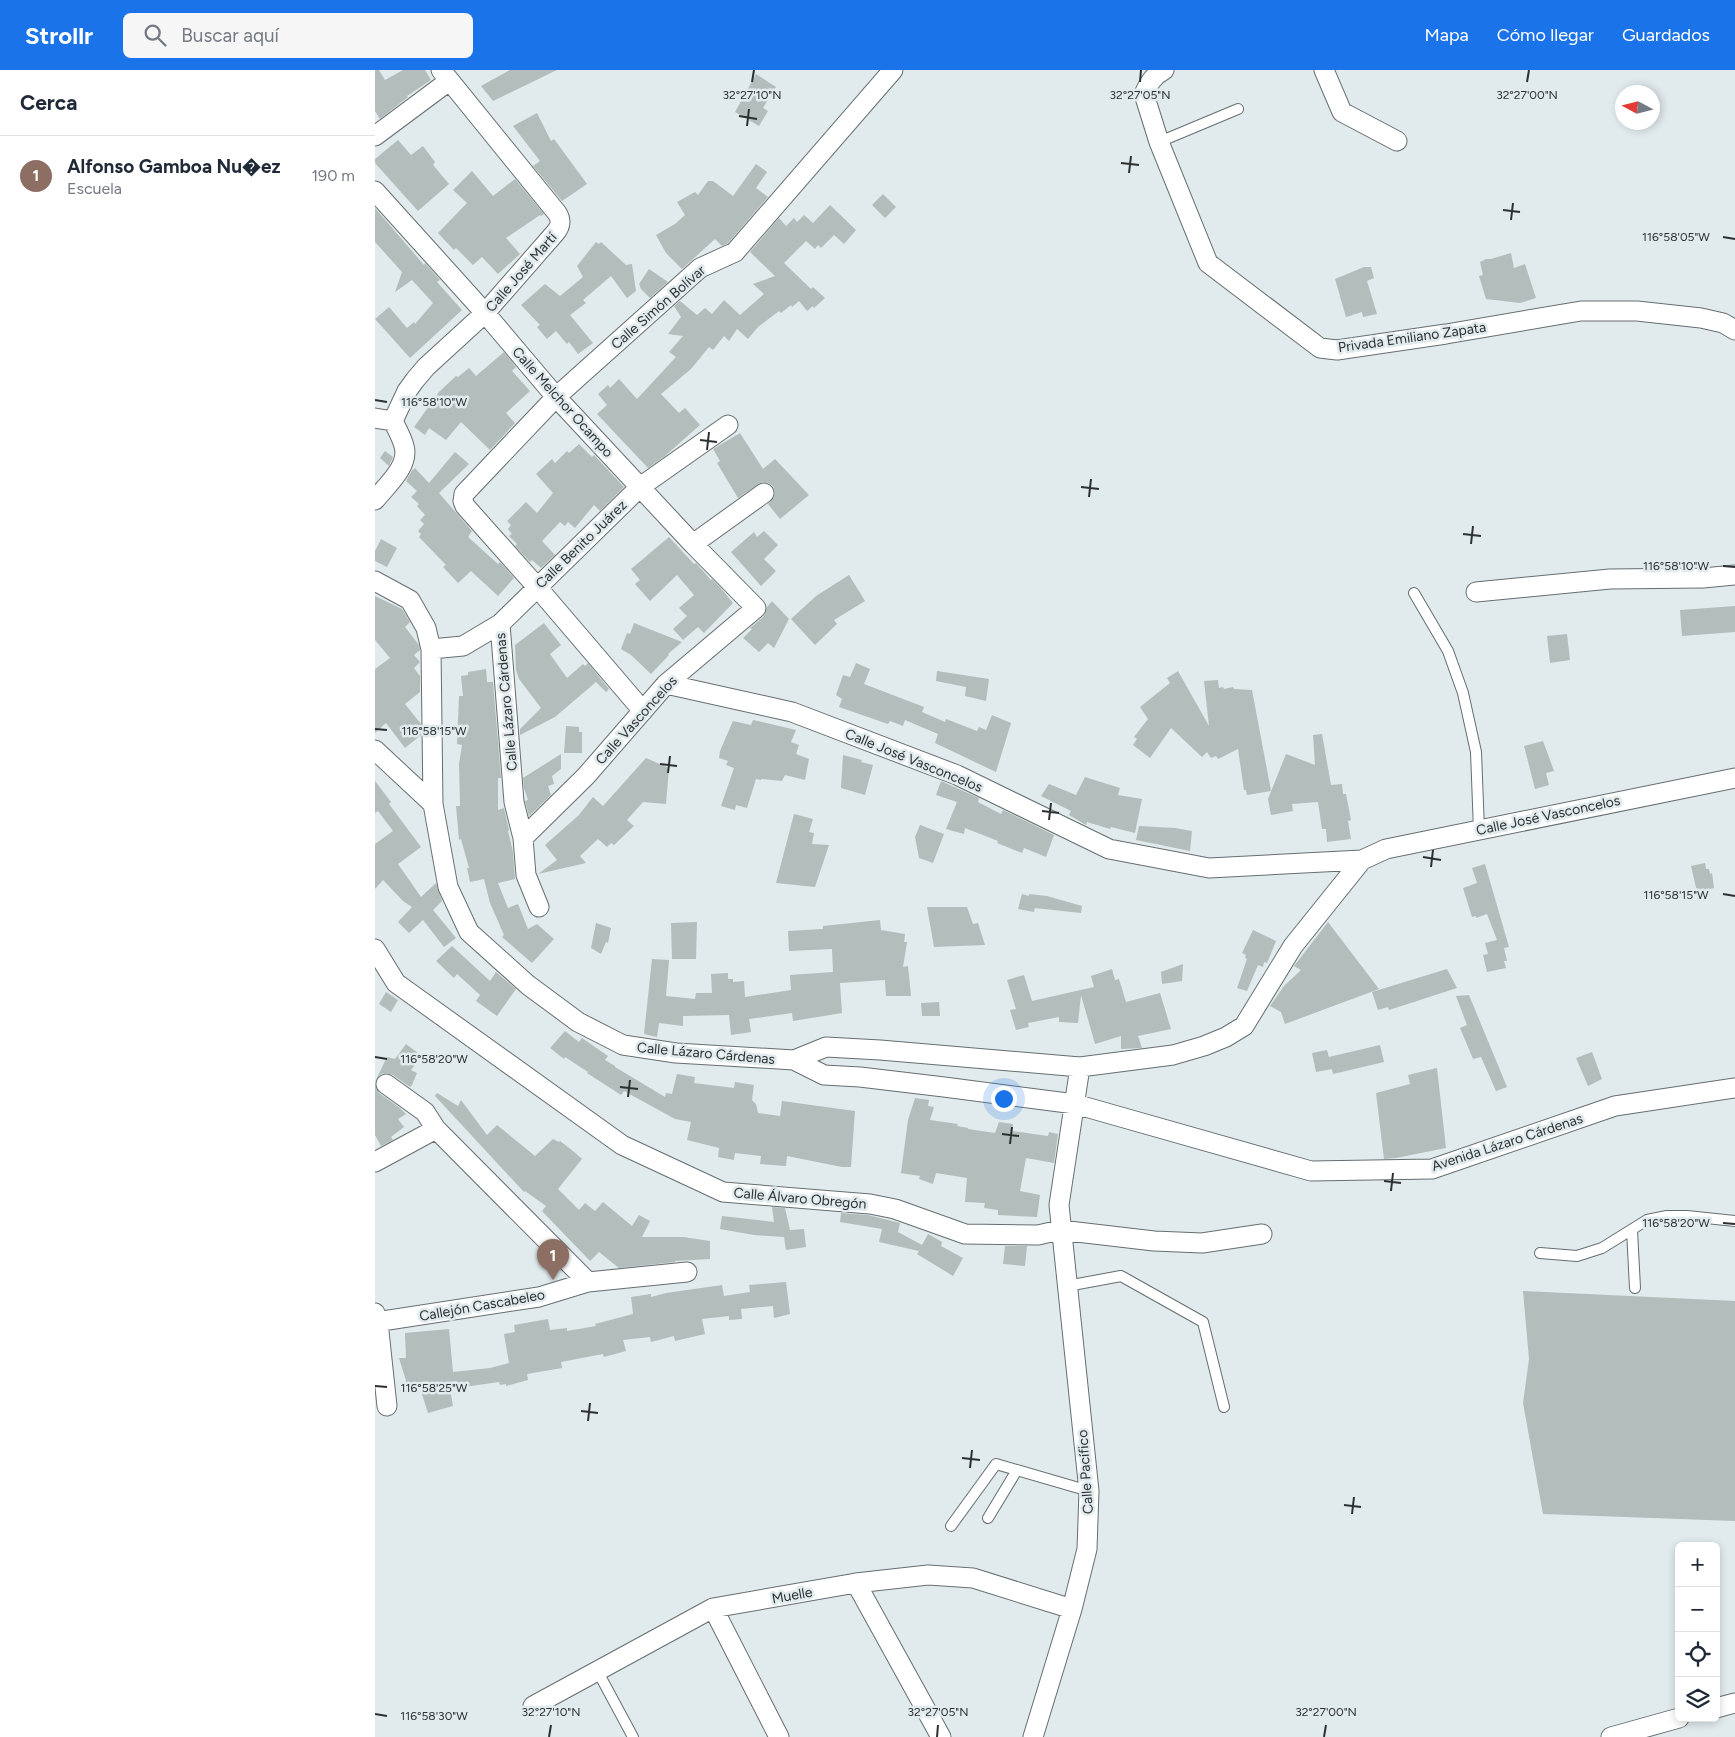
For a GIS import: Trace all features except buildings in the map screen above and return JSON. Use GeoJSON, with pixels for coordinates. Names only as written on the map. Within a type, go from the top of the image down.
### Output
{"type":"FeatureCollection","features":[{"type":"Feature","properties":{"kind":"street","name":"Calle Simón Bolívar"},"geometry":{"type":"LineString","coordinates":[[537,587],[465,506],[463,501],[464,494],[556,397],[700,268],[735,252],[893,70]]}},
{"type":"Feature","properties":{"kind":"street","name":"Privada Emiliano Zapata"},"geometry":{"type":"LineString","coordinates":[[1164,70],[1149,82],[1144,94],[1159,142],[1208,263],[1320,348],[1337,350],[1581,311],[1637,310],[1723,323],[1735,330]]}},
{"type":"Feature","properties":{"kind":"street"},"geometry":{"type":"LineString","coordinates":[[1324,70],[1342,112],[1397,141]]}},
{"type":"Feature","properties":{"kind":"street"},"geometry":{"type":"LineString","coordinates":[[375,136],[445,75]]}},
{"type":"Feature","properties":{"kind":"street","name":"Calle José Martí"},"geometry":{"type":"LineString","coordinates":[[384,419],[426,367],[485,313],[559,228],[560,218],[445,75]]}},
{"type":"Feature","properties":{"kind":"street","name":"Calle Melchor Ocampo"},"geometry":{"type":"LineString","coordinates":[[375,191],[485,313],[556,397],[693,544],[756,608]]}},
{"type":"Feature","properties":{"kind":"street"},"geometry":{"type":"LineString","coordinates":[[375,500],[401,468],[406,458],[405,446],[384,419]]}},
{"type":"Feature","properties":{"kind":"street","name":"Calle Benito Juárez"},"geometry":{"type":"LineString","coordinates":[[431,649],[463,646],[500,624],[640,487],[728,425]]}},
{"type":"Feature","properties":{"kind":"street"},"geometry":{"type":"LineString","coordinates":[[693,544],[764,493]]}},
{"type":"Feature","properties":{"kind":"street"},"geometry":{"type":"LineString","coordinates":[[1476,592],[1610,579],[1703,578],[1735,575]]}},
{"type":"Feature","properties":{"kind":"street","name":"Calle Lázaro Cárdenas"},"geometry":{"type":"LineString","coordinates":[[375,581],[410,600],[426,628],[431,649],[433,804],[448,887],[469,932],[528,985],[571,1016],[623,1045],[676,1053],[794,1060],[825,1075],[944,1087],[1075,1104]]}},
{"type":"Feature","properties":{"kind":"street"},"geometry":{"type":"LineString","coordinates":[[537,587],[643,711]]}},
{"type":"Feature","properties":{"kind":"street","name":"Calle Vasconcelos"},"geometry":{"type":"LineString","coordinates":[[523,838],[586,776],[666,684],[756,608]]}},
{"type":"Feature","properties":{"kind":"street","name":"Calle Lázaro Cárdenas"},"geometry":{"type":"LineString","coordinates":[[500,624],[514,802],[523,838],[526,875],[539,907]]}},
{"type":"Feature","properties":{"kind":"street","name":"Calle José Vasconcelos"},"geometry":{"type":"LineString","coordinates":[[666,684],[792,712],[957,775],[1109,849],[1209,868],[1363,860],[1386,849],[1735,778]]}},
{"type":"Feature","properties":{"kind":"street"},"geometry":{"type":"LineString","coordinates":[[375,750],[433,804]]}},
{"type":"Feature","properties":{"kind":"street","name":"Calle José Vasconcelos"},"geometry":{"type":"LineString","coordinates":[[1080,1067],[1173,1055],[1204,1046],[1226,1037],[1244,1026],[1293,946],[1363,860]]}},
{"type":"Feature","properties":{"kind":"street","name":"Calle Álvaro Obregón"},"geometry":{"type":"LineString","coordinates":[[375,950],[396,983],[622,1145],[723,1192],[870,1204],[895,1208],[965,1234],[1038,1235],[1060,1230],[1154,1241],[1202,1243],[1262,1234]]}},
{"type":"Feature","properties":{"kind":"street","name":"Calle Lázaro Cárdenas"},"geometry":{"type":"LineString","coordinates":[[794,1060],[826,1047],[1080,1067]]}},
{"type":"Feature","properties":{"kind":"street"},"geometry":{"type":"LineString","coordinates":[[1075,1104],[1080,1067]]}},
{"type":"Feature","properties":{"kind":"street"},"geometry":{"type":"LineString","coordinates":[[385,1084],[425,1112],[436,1129],[588,1282]]}},
{"type":"Feature","properties":{"kind":"street","name":"Avenida Lázaro Cárdenas"},"geometry":{"type":"LineString","coordinates":[[1075,1104],[1311,1171],[1432,1169],[1615,1106],[1735,1088]]}},
{"type":"Feature","properties":{"kind":"street","name":"Calle Pacífico"},"geometry":{"type":"LineString","coordinates":[[1033,1737],[1072,1609],[1087,1549],[1089,1491],[1060,1230],[1059,1206],[1075,1104]]}},
{"type":"Feature","properties":{"kind":"street"},"geometry":{"type":"LineString","coordinates":[[375,1162],[436,1129]]}},
{"type":"Feature","properties":{"kind":"street","name":"Callejón Cascabeleo"},"geometry":{"type":"LineString","coordinates":[[376,1319],[539,1297],[588,1282],[687,1272]]}},
{"type":"Feature","properties":{"kind":"street"},"geometry":{"type":"LineString","coordinates":[[376,1319],[387,1406]]}},
{"type":"Feature","properties":{"kind":"street","name":"Muelle"},"geometry":{"type":"LineString","coordinates":[[533,1706],[713,1608],[856,1583],[928,1576],[973,1578],[1072,1609]]}},
{"type":"Feature","properties":{"kind":"street"},"geometry":{"type":"LineString","coordinates":[[856,1583],[941,1737]]}},
{"type":"Feature","properties":{"kind":"street"},"geometry":{"type":"LineString","coordinates":[[713,1608],[779,1737]]}},
{"type":"Feature","properties":{"kind":"street"},"geometry":{"type":"LineString","coordinates":[[1720,1707],[1735,1703]]}},
{"type":"Feature","properties":{"kind":"street"},"geometry":{"type":"LineString","coordinates":[[1611,1737],[1675,1719]]}},
{"type":"Feature","properties":{"kind":"lane"},"geometry":{"type":"LineString","coordinates":[[1159,142],[1238,109]]}},
{"type":"Feature","properties":{"kind":"lane"},"geometry":{"type":"LineString","coordinates":[[1414,593],[1448,651],[1463,693],[1477,752],[1479,830]]}},
{"type":"Feature","properties":{"kind":"lane"},"geometry":{"type":"LineString","coordinates":[[1541,1253],[1577,1256],[1602,1248],[1647,1220],[1667,1216],[1735,1221]]}},
{"type":"Feature","properties":{"kind":"lane"},"geometry":{"type":"LineString","coordinates":[[1632,1230],[1635,1288]]}},
{"type":"Feature","properties":{"kind":"lane"},"geometry":{"type":"LineString","coordinates":[[1067,1286],[1121,1276],[1203,1322],[1224,1407]]}},
{"type":"Feature","properties":{"kind":"lane"},"geometry":{"type":"LineString","coordinates":[[951,1526],[997,1464],[1089,1491]]}},
{"type":"Feature","properties":{"kind":"lane"},"geometry":{"type":"LineString","coordinates":[[988,1518],[1017,1470]]}},
{"type":"Feature","properties":{"kind":"lane"},"geometry":{"type":"LineString","coordinates":[[598,1672],[633,1737]]}},
{"type":"Feature","properties":{"kind":"place","name":"Alfonso Gamboa Nu�ez"},"geometry":{"type":"Point","coordinates":[553,1280]}}]}
